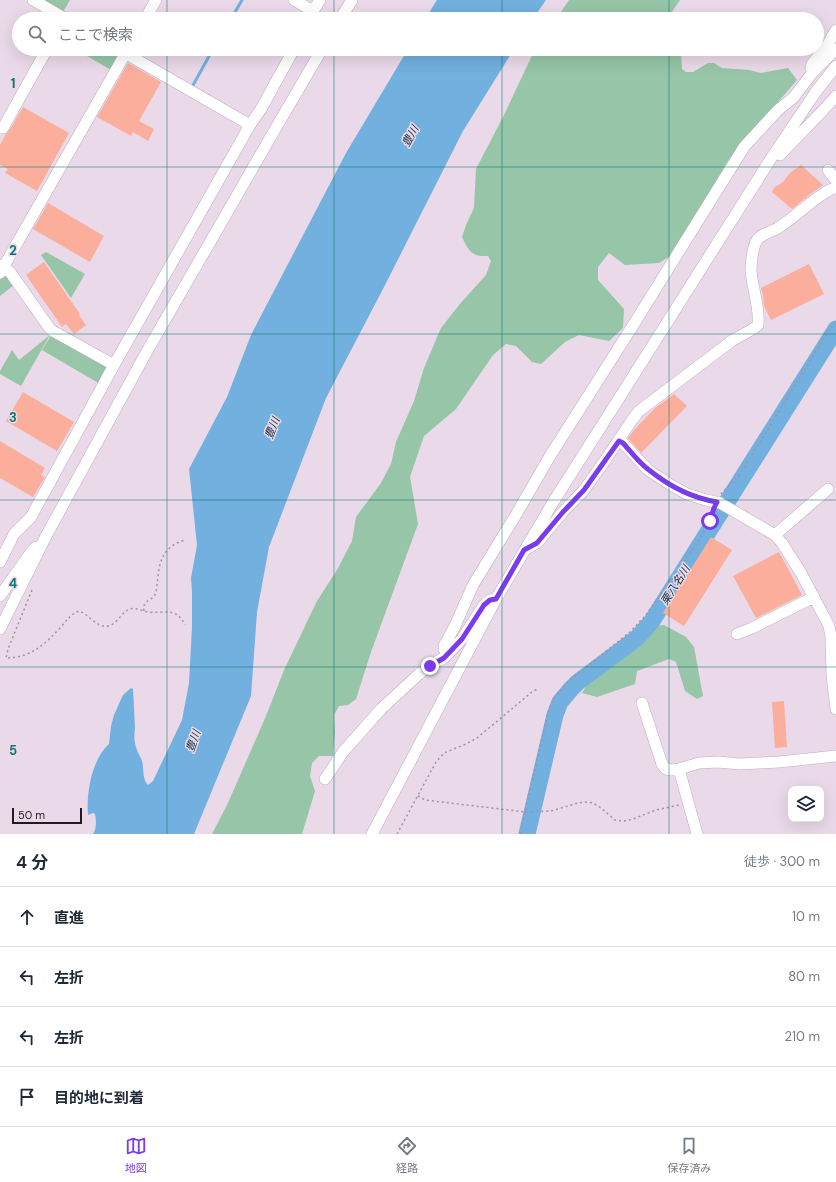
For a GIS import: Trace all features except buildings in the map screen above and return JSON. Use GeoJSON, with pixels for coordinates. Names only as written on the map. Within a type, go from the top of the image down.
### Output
{"type":"FeatureCollection","features":[{"type":"Feature","properties":{"kind":"street"},"geometry":{"type":"LineString","coordinates":[[34,0],[54,12]]}},
{"type":"Feature","properties":{"kind":"street"},"geometry":{"type":"LineString","coordinates":[[149,12],[156,0]]}},
{"type":"Feature","properties":{"kind":"street"},"geometry":{"type":"LineString","coordinates":[[294,0],[308,12]]}},
{"type":"Feature","properties":{"kind":"street"},"geometry":{"type":"LineString","coordinates":[[314,12],[320,0]]}},
{"type":"Feature","properties":{"kind":"street"},"geometry":{"type":"LineString","coordinates":[[344,12],[352,0]]}},
{"type":"Feature","properties":{"kind":"street"},"geometry":{"type":"LineString","coordinates":[[824,49],[836,30]]}},
{"type":"Feature","properties":{"kind":"street"},"geometry":{"type":"LineString","coordinates":[[450,651],[447,652],[444,649],[444,646],[455,626],[473,585],[518,513],[550,456],[744,147],[778,110],[792,98],[813,72],[836,49]]}},
{"type":"Feature","properties":{"kind":"street"},"geometry":{"type":"LineString","coordinates":[[0,128],[3,128],[44,56]]}},
{"type":"Feature","properties":{"kind":"street"},"geometry":{"type":"LineString","coordinates":[[114,365],[51,330],[10,272],[1,268],[121,56]]}},
{"type":"Feature","properties":{"kind":"street"},"geometry":{"type":"LineString","coordinates":[[134,56],[250,125]]}},
{"type":"Feature","properties":{"kind":"street"},"geometry":{"type":"LineString","coordinates":[[0,562],[14,534],[31,517],[114,365],[290,56]]}},
{"type":"Feature","properties":{"kind":"street"},"geometry":{"type":"LineString","coordinates":[[0,629],[45,538],[146,352],[318,56]]}},
{"type":"Feature","properties":{"kind":"street"},"geometry":{"type":"LineString","coordinates":[[813,72],[811,69],[812,64],[818,56]]}},
{"type":"Feature","properties":{"kind":"street"},"geometry":{"type":"LineString","coordinates":[[372,834],[496,599],[524,550],[772,157],[815,93],[836,66]]}},
{"type":"Feature","properties":{"kind":"street"},"geometry":{"type":"LineString","coordinates":[[772,157],[779,157],[836,96]]}},
{"type":"Feature","properties":{"kind":"street"},"geometry":{"type":"LineString","coordinates":[[828,170],[836,180]]}},
{"type":"Feature","properties":{"kind":"street"},"geometry":{"type":"LineString","coordinates":[[524,550],[537,543],[584,490],[639,411],[733,340],[758,325],[759,316],[751,270],[755,243],[763,235],[780,227],[827,190],[836,187]]}},
{"type":"Feature","properties":{"kind":"street"},"geometry":{"type":"LineString","coordinates":[[619,441],[623,443],[648,470],[671,485],[687,494],[718,503],[775,535],[801,573],[834,635],[832,675],[836,709]]}},
{"type":"Feature","properties":{"kind":"street"},"geometry":{"type":"LineString","coordinates":[[775,535],[828,490]]}},
{"type":"Feature","properties":{"kind":"street"},"geometry":{"type":"LineString","coordinates":[[0,596],[32,551],[45,538]]}},
{"type":"Feature","properties":{"kind":"street"},"geometry":{"type":"LineString","coordinates":[[737,634],[814,597]]}},
{"type":"Feature","properties":{"kind":"street"},"geometry":{"type":"LineString","coordinates":[[325,779],[343,752],[381,709],[418,675],[444,658],[462,639],[484,605],[490,600],[496,599]]}},
{"type":"Feature","properties":{"kind":"street"},"geometry":{"type":"LineString","coordinates":[[642,703],[662,764],[666,769],[679,769],[699,763],[718,762],[740,764],[780,762],[836,756]]}},
{"type":"Feature","properties":{"kind":"street"},"geometry":{"type":"LineString","coordinates":[[679,769],[697,834]]}},
{"type":"Feature","properties":{"kind":"path"},"geometry":{"type":"LineString","coordinates":[[520,834],[550,709],[554,698],[569,681],[630,632],[644,616],[696,545],[710,521],[714,508],[718,503],[722,492],[740,474],[836,319]]}},
{"type":"Feature","properties":{"kind":"path"},"geometry":{"type":"LineString","coordinates":[[144,611],[144,603],[151,599],[156,593],[162,557],[173,545],[182,540],[186,540]]}},
{"type":"Feature","properties":{"kind":"path"},"geometry":{"type":"LineString","coordinates":[[32,589],[8,649],[6,658],[16,658],[35,651],[74,612],[79,611],[87,614],[99,625],[104,626],[114,623],[128,609],[134,608],[151,612],[165,611],[178,614],[182,618],[185,625]]}},
{"type":"Feature","properties":{"kind":"path"},"geometry":{"type":"LineString","coordinates":[[397,834],[436,762],[444,753],[477,738],[532,692],[539,688]]}},
{"type":"Feature","properties":{"kind":"path"},"geometry":{"type":"LineString","coordinates":[[418,796],[425,800],[525,812],[551,811],[578,802],[587,802],[593,803],[601,808],[615,820],[624,821],[632,820],[656,810],[688,803]]}},
{"type":"Feature","properties":{"kind":"green space"},"geometry":{"type":"Polygon","coordinates":[[[42,0],[70,0],[63,12],[42,0]]]}},
{"type":"Feature","properties":{"kind":"green space"},"geometry":{"type":"Polygon","coordinates":[[[569,0],[680,0],[672,12],[561,12],[569,0]]]}},
{"type":"Feature","properties":{"kind":"green space"},"geometry":{"type":"Polygon","coordinates":[[[87,56],[119,56],[111,70],[87,56]]]}},
{"type":"Feature","properties":{"kind":"green space"},"geometry":{"type":"Polygon","coordinates":[[[532,56],[681,56],[682,69],[686,72],[693,72],[708,63],[714,63],[722,68],[749,70],[761,73],[788,68],[797,80],[730,158],[672,255],[659,263],[625,265],[609,253],[598,267],[598,280],[624,309],[623,328],[609,341],[579,335],[565,342],[541,364],[532,362],[516,346],[506,344],[493,355],[456,409],[424,436],[410,477],[418,524],[371,652],[356,699],[348,705],[339,706],[334,715],[335,732],[333,756],[319,756],[312,763],[310,776],[315,791],[302,834],[212,834],[228,803],[266,716],[284,670],[317,601],[337,570],[352,541],[356,517],[381,483],[391,464],[396,442],[414,401],[424,368],[441,328],[486,275],[491,261],[488,256],[482,256],[471,252],[462,237],[474,208],[476,169],[504,115],[532,56]]]}},
{"type":"Feature","properties":{"kind":"green space"},"geometry":{"type":"Polygon","coordinates":[[[46,252],[85,274],[71,298],[41,255],[46,252]]]}},
{"type":"Feature","properties":{"kind":"green space"},"geometry":{"type":"Polygon","coordinates":[[[4,272],[14,285],[0,296],[0,280],[4,272]]]}},
{"type":"Feature","properties":{"kind":"green space"},"geometry":{"type":"Polygon","coordinates":[[[52,334],[109,367],[100,384],[42,350],[52,334]]]}},
{"type":"Feature","properties":{"kind":"green space"},"geometry":{"type":"Polygon","coordinates":[[[50,335],[21,386],[0,374],[0,371],[12,350],[19,360],[50,335]]]}},
{"type":"Feature","properties":{"kind":"green space"},"geometry":{"type":"Polygon","coordinates":[[[664,625],[686,637],[694,647],[703,696],[697,699],[685,691],[676,662],[669,659],[637,671],[635,684],[597,697],[582,693],[589,681],[643,640],[655,626],[664,625]]]}},
{"type":"Feature","properties":{"kind":"water"},"geometry":{"type":"Polygon","coordinates":[[[437,0],[546,0],[538,12],[429,12],[437,0]]]}},
{"type":"Feature","properties":{"kind":"water","name":"豊川"},"geometry":{"type":"Polygon","coordinates":[[[404,56],[510,56],[463,131],[326,398],[269,547],[257,612],[251,696],[194,834],[93,834],[96,827],[95,814],[93,813],[88,815],[88,797],[91,777],[98,758],[109,744],[114,715],[123,695],[131,688],[133,689],[134,736],[137,751],[142,761],[145,780],[148,785],[153,781],[182,720],[189,683],[192,627],[191,578],[197,545],[189,469],[227,397],[251,335],[346,153],[404,56]]]}},
{"type":"Feature","properties":{"kind":"waterway"},"geometry":{"type":"LineString","coordinates":[[235,12],[242,0]]}},
{"type":"Feature","properties":{"kind":"waterway"},"geometry":{"type":"LineString","coordinates":[[192,87],[209,56]]}},
{"type":"Feature","properties":{"kind":"waterway","name":"栗八名川"},"geometry":{"type":"LineString","coordinates":[[527,834],[555,715],[560,702],[578,682],[637,638],[652,621],[836,329]]}},
{"type":"Feature","properties":{"kind":"route"},"geometry":{"type":"LineString","coordinates":[[430,666],[444,658],[462,639],[484,605],[490,600],[496,599],[524,550],[537,543],[584,490],[619,441],[623,443],[648,470],[671,485],[687,494],[717,502],[710,521]]}}]}
